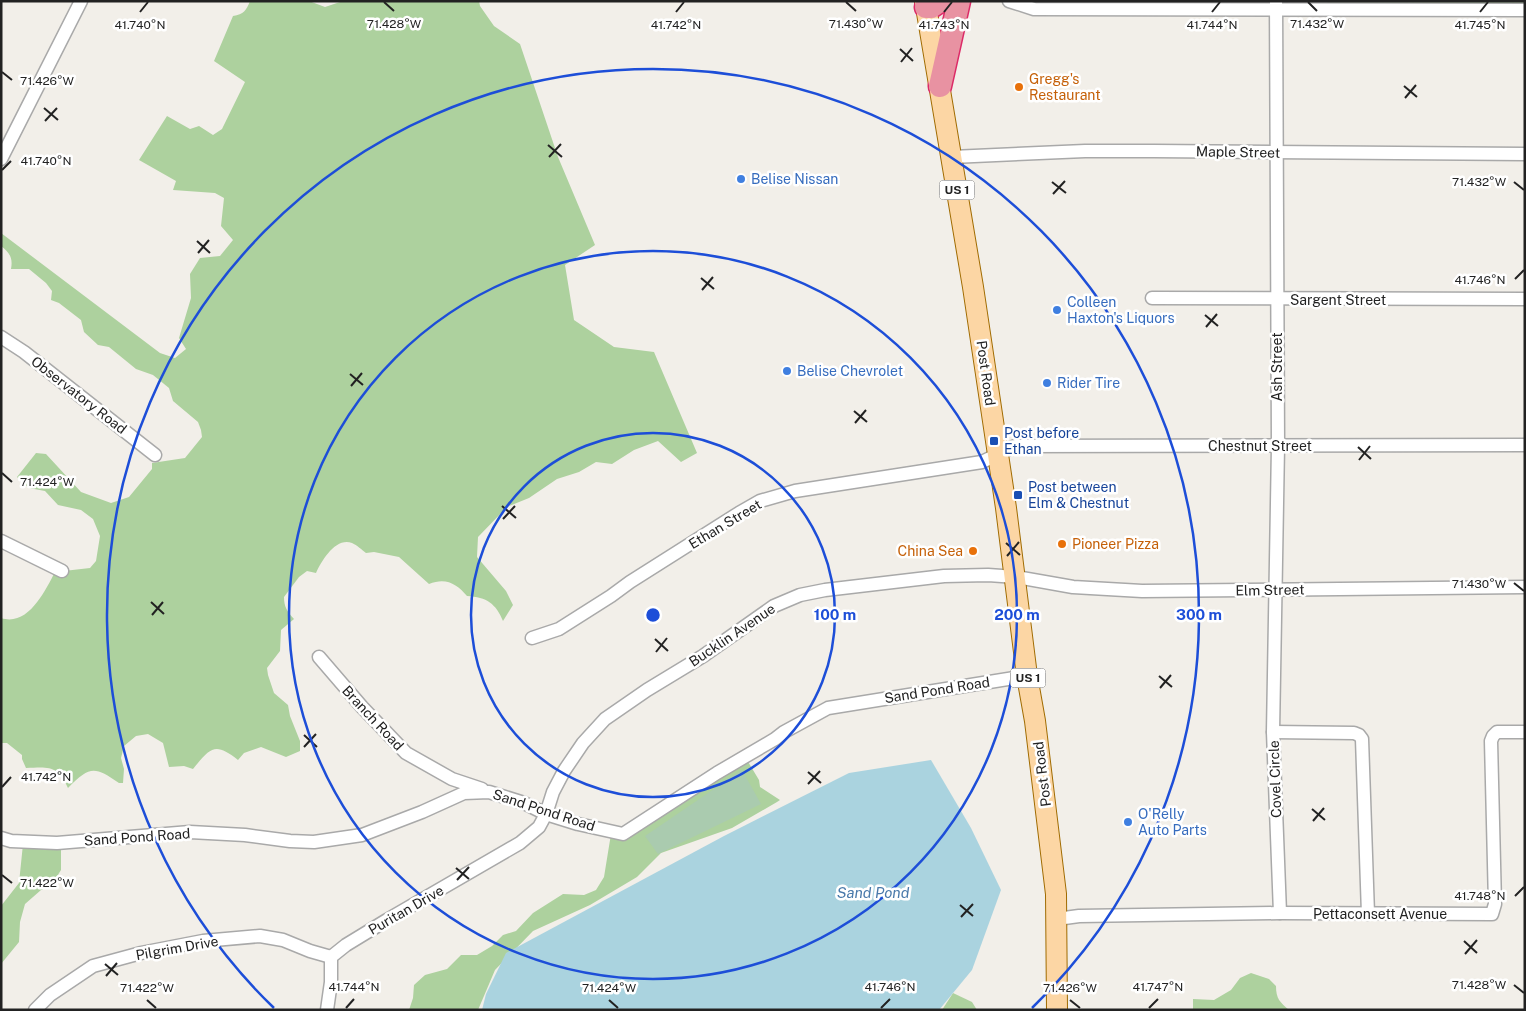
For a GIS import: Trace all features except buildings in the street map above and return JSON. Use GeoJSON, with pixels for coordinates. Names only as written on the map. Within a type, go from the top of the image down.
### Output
{"type":"FeatureCollection","features":[{"type":"Feature","properties":{"kind":"highway"},"geometry":{"type":"LineString","coordinates":[[940,86],[959,1]]}},
{"type":"Feature","properties":{"kind":"main road","name":"Post Road"},"geometry":{"type":"LineString","coordinates":[[929,3],[940,86],[998,454],[1016,577],[1027,676],[1036,730],[1056,894],[1057,1010]]}},
{"type":"Feature","properties":{"kind":"street"},"geometry":{"type":"LineString","coordinates":[[1,159],[81,1]]}},
{"type":"Feature","properties":{"kind":"street"},"geometry":{"type":"LineString","coordinates":[[1009,1],[1034,9],[1277,6],[1525,10]]}},
{"type":"Feature","properties":{"kind":"street","name":"Ash Street"},"geometry":{"type":"LineString","coordinates":[[1273,732],[1278,446],[1277,6]]}},
{"type":"Feature","properties":{"kind":"street","name":"Maple Street"},"geometry":{"type":"LineString","coordinates":[[952,157],[1104,151],[1525,154]]}},
{"type":"Feature","properties":{"kind":"street","name":"Sargent Street"},"geometry":{"type":"LineString","coordinates":[[1152,298],[1277,300],[1525,299]]}},
{"type":"Feature","properties":{"kind":"street","name":"Observatory Road"},"geometry":{"type":"LineString","coordinates":[[1,337],[24,352],[155,455]]}},
{"type":"Feature","properties":{"kind":"street","name":"Chestnut Street"},"geometry":{"type":"LineString","coordinates":[[998,454],[1020,446],[1525,445]]}},
{"type":"Feature","properties":{"kind":"street","name":"Ethan Street"},"geometry":{"type":"LineString","coordinates":[[532,638],[559,629],[630,582],[760,501],[795,491],[982,462],[998,454]]}},
{"type":"Feature","properties":{"kind":"street"},"geometry":{"type":"LineString","coordinates":[[1,541],[62,571]]}},
{"type":"Feature","properties":{"kind":"street","name":"Bucklin Avenue"},"geometry":{"type":"LineString","coordinates":[[546,814],[553,792],[564,770],[583,743],[605,719],[647,690],[703,656],[774,606],[800,595],[825,590],[944,576],[988,575],[1016,577]]}},
{"type":"Feature","properties":{"kind":"street","name":"Elm Street"},"geometry":{"type":"LineString","coordinates":[[1016,577],[1073,587],[1142,591],[1525,587]]}},
{"type":"Feature","properties":{"kind":"street","name":"Branch Road"},"geometry":{"type":"LineString","coordinates":[[319,657],[362,707],[406,753],[452,779],[489,792]]}},
{"type":"Feature","properties":{"kind":"street","name":"Sand Pond Road"},"geometry":{"type":"LineString","coordinates":[[1,838],[11,841],[57,843],[190,832],[314,842],[362,835],[422,812],[464,793],[489,792],[524,803],[546,814],[578,824],[623,834],[717,773],[776,739],[784,732],[828,708],[1027,676]]}},
{"type":"Feature","properties":{"kind":"street","name":"Covel Circle"},"geometry":{"type":"LineString","coordinates":[[1280,913],[1273,732],[1354,733],[1359,734],[1362,739],[1368,914]]}},
{"type":"Feature","properties":{"kind":"street","name":"Pettaconsett Avenue"},"geometry":{"type":"LineString","coordinates":[[1057,919],[1079,916],[1280,913],[1492,914],[1495,904],[1491,741],[1497,732],[1525,732]]}},
{"type":"Feature","properties":{"kind":"street","name":"Puritan Drive"},"geometry":{"type":"LineString","coordinates":[[331,957],[346,945],[387,920],[520,843],[539,827],[546,814]]}},
{"type":"Feature","properties":{"kind":"street","name":"Pilgrim Drive"},"geometry":{"type":"LineString","coordinates":[[35,1010],[50,994],[93,966],[141,953],[203,941],[260,936],[283,940],[331,957]]}},
{"type":"Feature","properties":{"kind":"street"},"geometry":{"type":"LineString","coordinates":[[327,1010],[331,982],[331,957]]}},
{"type":"Feature","properties":{"kind":"green space"},"geometry":{"type":"Polygon","coordinates":[[[250,1],[309,1],[325,7],[343,1],[479,1],[480,6],[494,26],[520,44],[558,157],[595,245],[565,265],[574,320],[614,347],[654,352],[697,453],[681,462],[658,441],[634,450],[612,464],[596,462],[579,472],[557,479],[529,498],[507,507],[478,537],[477,557],[506,591],[513,605],[503,621],[490,602],[467,596],[451,583],[441,581],[429,584],[399,557],[374,552],[366,553],[352,543],[340,543],[326,556],[316,573],[307,571],[299,577],[284,597],[286,609],[294,619],[281,630],[280,651],[267,668],[274,693],[288,705],[290,716],[300,741],[300,751],[286,757],[261,747],[244,753],[238,760],[218,749],[204,756],[193,769],[184,766],[169,767],[163,743],[148,734],[136,736],[124,746],[121,758],[124,769],[123,783],[119,783],[98,771],[92,771],[87,772],[68,788],[56,771],[41,767],[26,768],[22,755],[7,743],[1,743],[1,618],[11,619],[27,612],[41,597],[55,572],[90,568],[96,561],[100,536],[93,519],[81,510],[58,505],[45,491],[29,488],[17,477],[36,453],[46,454],[81,492],[111,503],[129,497],[152,469],[152,463],[185,458],[202,437],[198,422],[173,401],[169,388],[153,375],[136,369],[109,347],[98,345],[84,332],[81,320],[59,303],[51,300],[52,291],[46,283],[29,269],[11,269],[12,262],[10,256],[1,246],[1,233],[160,353],[175,358],[186,349],[179,338],[191,298],[190,274],[200,258],[220,256],[233,240],[221,226],[224,198],[215,193],[173,190],[176,181],[139,160],[167,116],[190,129],[199,126],[213,135],[222,129],[245,82],[214,61],[233,16],[244,12],[250,1]]]}},
{"type":"Feature","properties":{"kind":"green space"},"geometry":{"type":"Polygon","coordinates":[[[1327,1],[1525,1],[1525,5],[1328,5],[1327,1]]]}},
{"type":"Feature","properties":{"kind":"green space"},"geometry":{"type":"Polygon","coordinates":[[[747,760],[759,780],[760,787],[780,800],[732,828],[661,853],[637,877],[590,905],[533,931],[495,970],[478,1010],[409,1010],[413,998],[414,985],[425,975],[447,969],[461,955],[477,955],[492,946],[503,935],[516,931],[533,913],[563,894],[584,895],[596,890],[604,877],[611,834],[747,760]]]}},
{"type":"Feature","properties":{"kind":"green space"},"geometry":{"type":"Polygon","coordinates":[[[742,770],[761,804],[658,854],[645,836],[742,770]]]}},
{"type":"Feature","properties":{"kind":"green space"},"geometry":{"type":"Polygon","coordinates":[[[23,844],[61,845],[61,870],[51,886],[41,890],[25,904],[20,922],[19,942],[1,964],[1,906],[19,883],[23,844]]]}},
{"type":"Feature","properties":{"kind":"green space"},"geometry":{"type":"Polygon","coordinates":[[[1251,973],[1269,979],[1276,986],[1279,1000],[1289,1010],[1193,1010],[1193,999],[1214,1000],[1231,990],[1240,978],[1251,973]]]}},
{"type":"Feature","properties":{"kind":"green space"},"geometry":{"type":"Polygon","coordinates":[[[953,993],[972,1002],[977,1010],[942,1010],[953,993]]]}},
{"type":"Feature","properties":{"kind":"water","name":"Sand Pond"},"geometry":{"type":"Polygon","coordinates":[[[931,760],[971,828],[1001,890],[972,970],[939,1010],[482,1010],[486,994],[506,953],[724,836],[849,773],[931,760]]]}},
{"type":"Feature","properties":{"kind":"place","name":"Gregg's Restaurant"},"geometry":{"type":"Point","coordinates":[1019,87]}},
{"type":"Feature","properties":{"kind":"place","name":"Belise Nissan"},"geometry":{"type":"Point","coordinates":[741,179]}},
{"type":"Feature","properties":{"kind":"place","name":"Colleen Haxton's Liquors"},"geometry":{"type":"Point","coordinates":[1057,310]}},
{"type":"Feature","properties":{"kind":"place","name":"Belise Chevrolet"},"geometry":{"type":"Point","coordinates":[787,371]}},
{"type":"Feature","properties":{"kind":"place","name":"Rider Tire"},"geometry":{"type":"Point","coordinates":[1047,383]}},
{"type":"Feature","properties":{"kind":"place","name":"Post before Ethan"},"geometry":{"type":"Point","coordinates":[994,441]}},
{"type":"Feature","properties":{"kind":"place","name":"Post between Elm & Chestnut"},"geometry":{"type":"Point","coordinates":[1018,495]}},
{"type":"Feature","properties":{"kind":"place","name":"Pioneer Pizza"},"geometry":{"type":"Point","coordinates":[1062,544]}},
{"type":"Feature","properties":{"kind":"place","name":"China Sea"},"geometry":{"type":"Point","coordinates":[973,551]}},
{"type":"Feature","properties":{"kind":"place","name":"O'Relly Auto Parts"},"geometry":{"type":"Point","coordinates":[1128,822]}}]}
